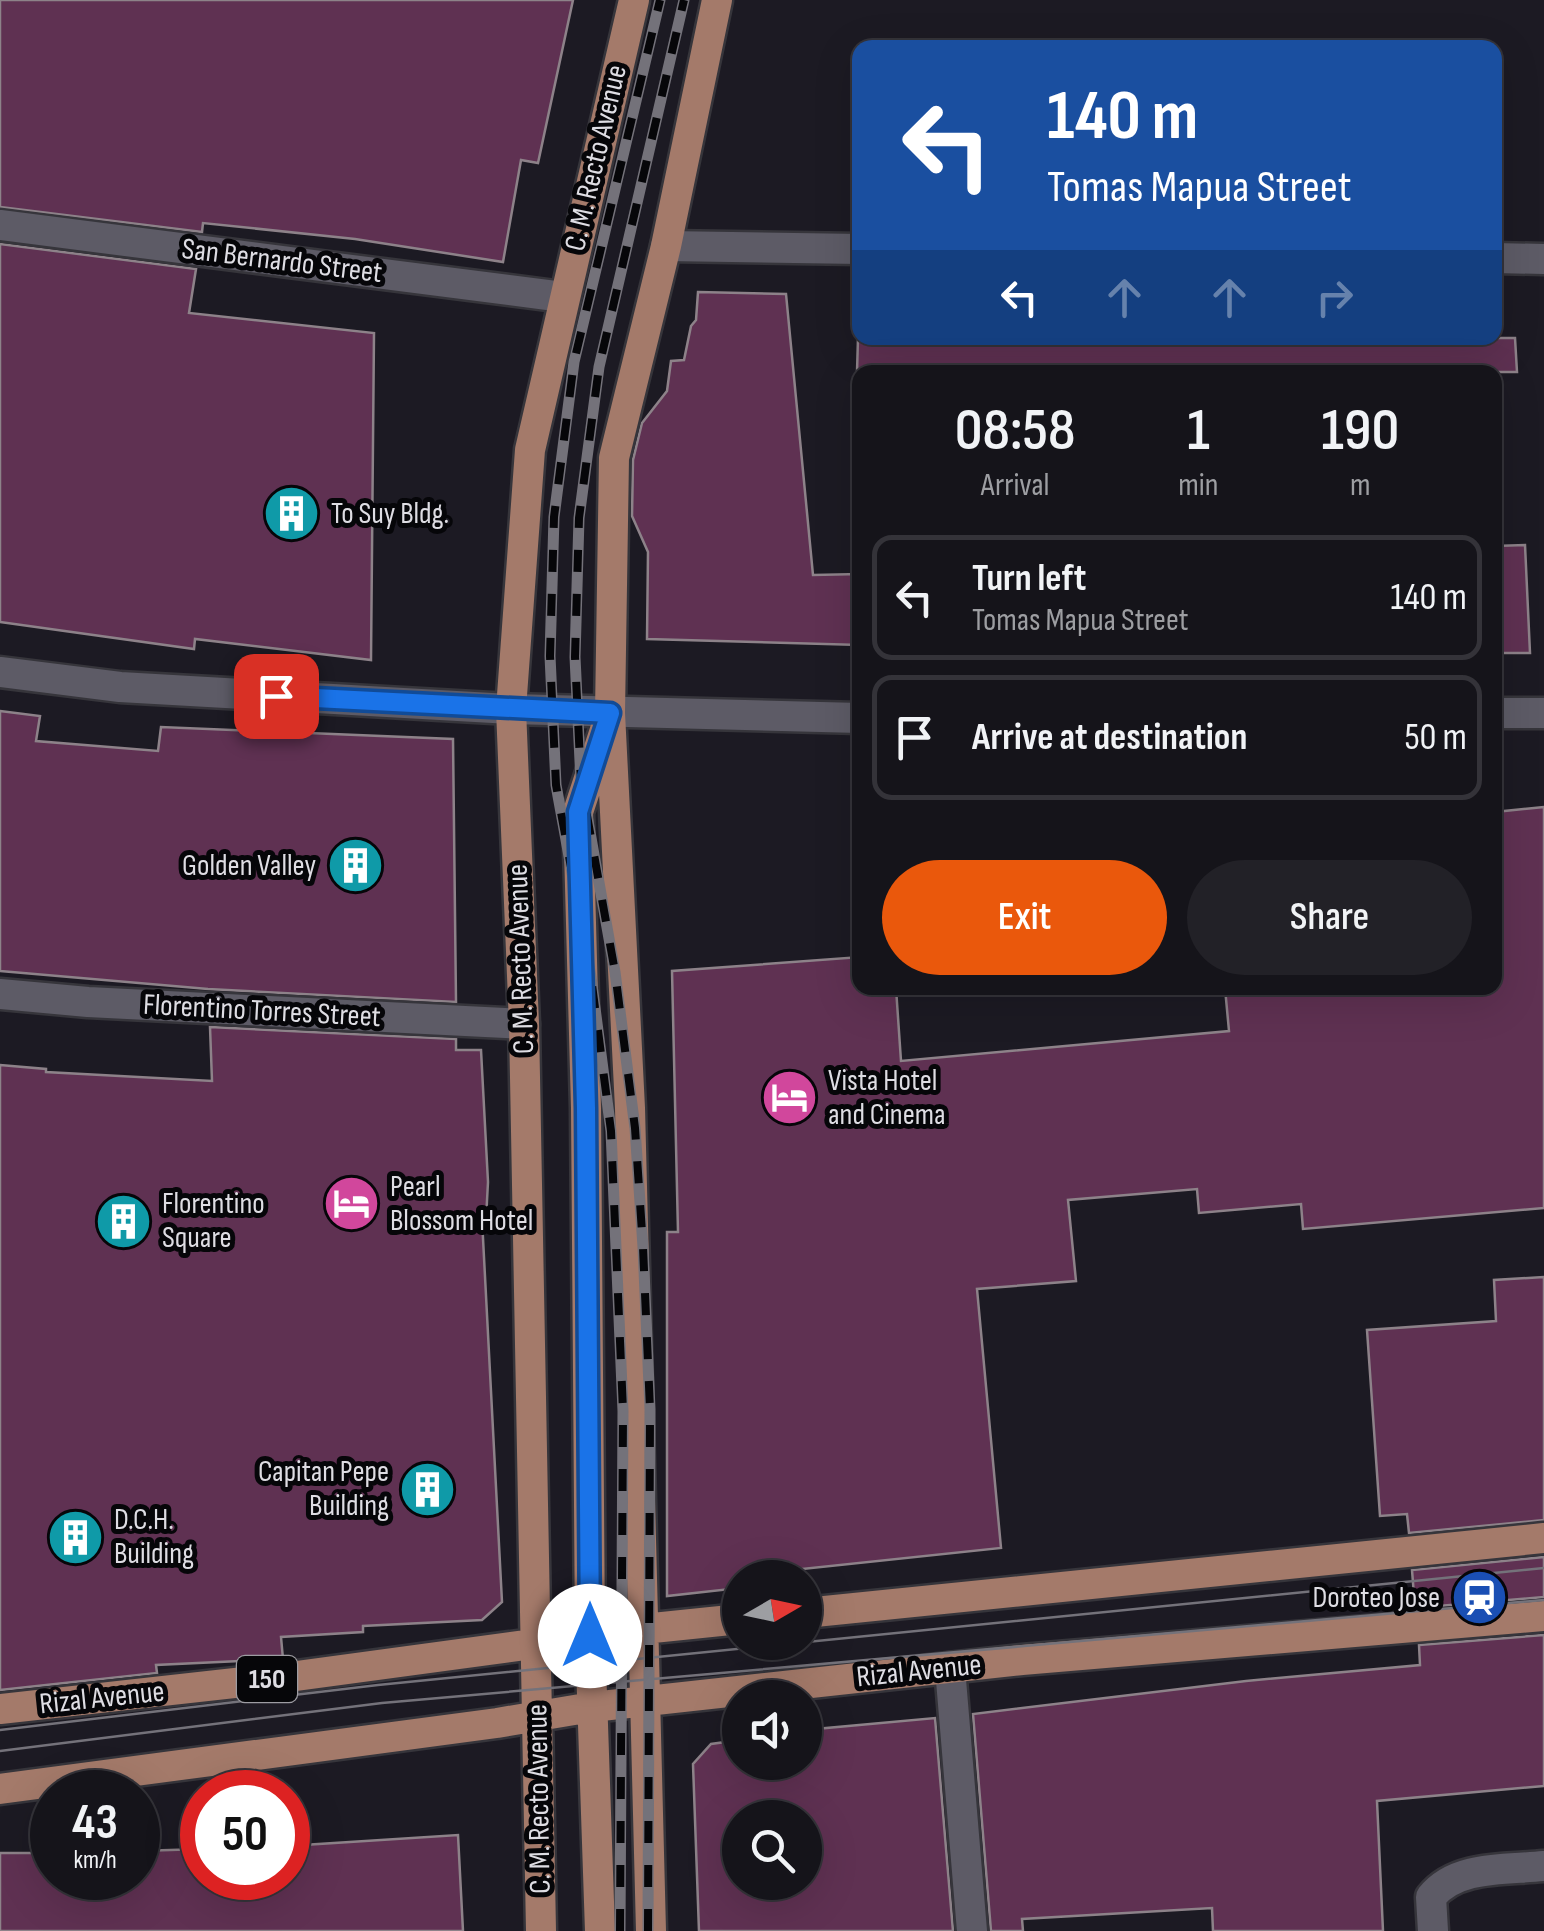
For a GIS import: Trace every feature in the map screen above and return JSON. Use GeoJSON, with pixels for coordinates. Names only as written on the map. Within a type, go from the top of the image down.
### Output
{"type":"FeatureCollection","features":[{"type":"Feature","properties":{"kind":"main road","name":"C. M. Recto Avenue"},"geometry":{"type":"LineString","coordinates":[[540,1931],[524,1024],[511,709],[530,450],[634,0]]}},
{"type":"Feature","properties":{"kind":"main road","name":"C. M. Recto Avenue"},"geometry":{"type":"LineString","coordinates":[[651,1931],[630,1108],[610,713],[614,458],[666,246],[717,0]]}},
{"type":"Feature","properties":{"kind":"main road","name":"C. M. Recto Avenue"},"geometry":{"type":"LineString","coordinates":[[600,1931],[590,1636],[586,1108],[578,812],[610,713]]}},
{"type":"Feature","properties":{"kind":"main road"},"geometry":{"type":"LineString","coordinates":[[822,1611],[1544,1538]]}},
{"type":"Feature","properties":{"kind":"main road","name":"Rizal Avenue"},"geometry":{"type":"LineString","coordinates":[[0,1789],[592,1707],[950,1668],[1544,1616]]}},
{"type":"Feature","properties":{"kind":"main road","name":"Rizal Avenue"},"geometry":{"type":"LineString","coordinates":[[0,1709],[289,1677],[722,1621]]}},
{"type":"Feature","properties":{"kind":"street","name":"San Bernardo Street"},"geometry":{"type":"LineString","coordinates":[[0,225],[563,297]]}},
{"type":"Feature","properties":{"kind":"street"},"geometry":{"type":"LineString","coordinates":[[1502,258],[1544,260],[1544,245]]}},
{"type":"Feature","properties":{"kind":"street"},"geometry":{"type":"LineString","coordinates":[[666,246],[852,249]]}},
{"type":"Feature","properties":{"kind":"street"},"geometry":{"type":"LineString","coordinates":[[0,672],[120,687],[511,709],[852,718]]}},
{"type":"Feature","properties":{"kind":"street"},"geometry":{"type":"LineString","coordinates":[[1502,713],[1544,713]]}},
{"type":"Feature","properties":{"kind":"street","name":"Florentino Torres Street"},"geometry":{"type":"LineString","coordinates":[[0,994],[524,1024]]}},
{"type":"Feature","properties":{"kind":"street"},"geometry":{"type":"LineString","coordinates":[[950,1668],[972,1931]]}},
{"type":"Feature","properties":{"kind":"street"},"geometry":{"type":"LineString","coordinates":[[1433,1931],[1431,1897],[1442,1882],[1464,1874],[1544,1866]]}},
{"type":"Feature","properties":{"kind":"building"},"geometry":{"type":"Polygon","coordinates":[[[0,0],[573,0],[538,163],[521,160],[503,262],[355,239],[203,223],[202,232],[0,207],[0,0]]]}},
{"type":"Feature","properties":{"kind":"building"},"geometry":{"type":"Polygon","coordinates":[[[0,244],[196,269],[189,313],[374,333],[371,660],[195,639],[194,649],[0,622],[0,244]]]}},
{"type":"Feature","properties":{"kind":"building"},"geometry":{"type":"Polygon","coordinates":[[[698,292],[786,294],[813,575],[852,574],[852,645],[647,639],[648,552],[632,516],[633,460],[642,423],[667,391],[671,361],[684,360],[691,326],[696,320],[698,292]]]}},
{"type":"Feature","properties":{"kind":"building"},"geometry":{"type":"Polygon","coordinates":[[[1502,338],[1515,338],[1517,372],[1502,372],[1502,365],[857,365],[858,345],[1502,345],[1502,338]]]}},
{"type":"Feature","properties":{"kind":"building"},"geometry":{"type":"Polygon","coordinates":[[[1525,545],[1530,653],[1502,653],[1502,546],[1525,545]]]}},
{"type":"Feature","properties":{"kind":"building"},"geometry":{"type":"Polygon","coordinates":[[[0,711],[40,716],[36,741],[158,751],[161,727],[453,739],[456,1002],[208,989],[0,971],[0,711]]]}},
{"type":"Feature","properties":{"kind":"building"},"geometry":{"type":"Polygon","coordinates":[[[1544,807],[1544,1208],[1303,1229],[1301,1204],[1199,1213],[1197,1189],[1068,1200],[1076,1281],[977,1289],[1001,1548],[822,1567],[822,1560],[722,1560],[722,1590],[667,1596],[667,1232],[678,1232],[672,971],[852,958],[852,995],[896,995],[901,1061],[1229,1031],[1226,995],[1502,995],[1502,811],[1544,807]]]}},
{"type":"Feature","properties":{"kind":"building"},"geometry":{"type":"Polygon","coordinates":[[[210,1027],[456,1039],[456,1050],[481,1050],[488,1182],[486,1219],[482,1219],[502,1602],[482,1620],[363,1626],[363,1632],[281,1637],[283,1659],[156,1665],[157,1673],[0,1690],[0,1065],[46,1072],[212,1081],[210,1027]]]}},
{"type":"Feature","properties":{"kind":"building"},"geometry":{"type":"Polygon","coordinates":[[[1544,1277],[1544,1520],[1409,1533],[1407,1514],[1380,1516],[1367,1330],[1496,1321],[1494,1280],[1544,1277]]]}},
{"type":"Feature","properties":{"kind":"building"},"geometry":{"type":"Polygon","coordinates":[[[1544,1557],[1544,1597],[1415,1608],[1412,1570],[1544,1557]]]}},
{"type":"Feature","properties":{"kind":"building"},"geometry":{"type":"Polygon","coordinates":[[[1544,1635],[1544,1786],[1377,1801],[1383,1931],[1213,1931],[1212,1908],[1022,1919],[1023,1931],[991,1931],[973,1714],[1246,1681],[1420,1665],[1419,1645],[1544,1635]]]}},
{"type":"Feature","properties":{"kind":"building"},"geometry":{"type":"Polygon","coordinates":[[[935,1718],[953,1931],[699,1931],[693,1764],[711,1744],[722,1742],[722,1780],[822,1780],[822,1728],[935,1718]]]}},
{"type":"Feature","properties":{"kind":"building"},"geometry":{"type":"Polygon","coordinates":[[[458,1835],[463,1931],[0,1931],[0,1853],[30,1853],[30,1900],[160,1900],[160,1850],[180,1850],[180,1900],[310,1900],[310,1845],[458,1835]]]}},
{"type":"Feature","properties":{"kind":"tram line"},"geometry":{"type":"LineString","coordinates":[[0,1730],[378,1685],[1544,1568]]}},
{"type":"Feature","properties":{"kind":"tram line"},"geometry":{"type":"LineString","coordinates":[[0,1751],[382,1703],[1544,1600]]}},
{"type":"Feature","properties":{"kind":"railway"},"geometry":{"type":"LineString","coordinates":[[620,1931],[623,1411],[611,1131],[591,977],[556,785],[550,656],[554,517],[574,362],[660,0]]}},
{"type":"Feature","properties":{"kind":"railway"},"geometry":{"type":"LineString","coordinates":[[648,1931],[650,1409],[643,1247],[635,1128],[615,972],[581,782],[575,657],[579,518],[599,367],[684,0]]}},
{"type":"Feature","properties":{"kind":"place","name":"To Suy Bldg."},"geometry":{"type":"Point","coordinates":[292,514]}},
{"type":"Feature","properties":{"kind":"place","name":"Golden Valley"},"geometry":{"type":"Point","coordinates":[355,866]}},
{"type":"Feature","properties":{"kind":"place","name":"Vista Hotel and Cinema"},"geometry":{"type":"Point","coordinates":[789,1098]}},
{"type":"Feature","properties":{"kind":"place","name":"Pearl Blossom Hotel"},"geometry":{"type":"Point","coordinates":[351,1204]}},
{"type":"Feature","properties":{"kind":"place","name":"Florentino Square"},"geometry":{"type":"Point","coordinates":[123,1221]}},
{"type":"Feature","properties":{"kind":"place","name":"Capitan Pepe Building"},"geometry":{"type":"Point","coordinates":[428,1489]}},
{"type":"Feature","properties":{"kind":"place","name":"D.C.H. Building"},"geometry":{"type":"Point","coordinates":[75,1537]}},
{"type":"Feature","properties":{"kind":"place","name":"Doroteo Jose"},"geometry":{"type":"Point","coordinates":[1479,1598]}},
{"type":"Feature","properties":{"kind":"route"},"geometry":{"type":"LineString","coordinates":[[276,696],[610,713],[578,812],[586,1108],[590,1636]]}}]}
